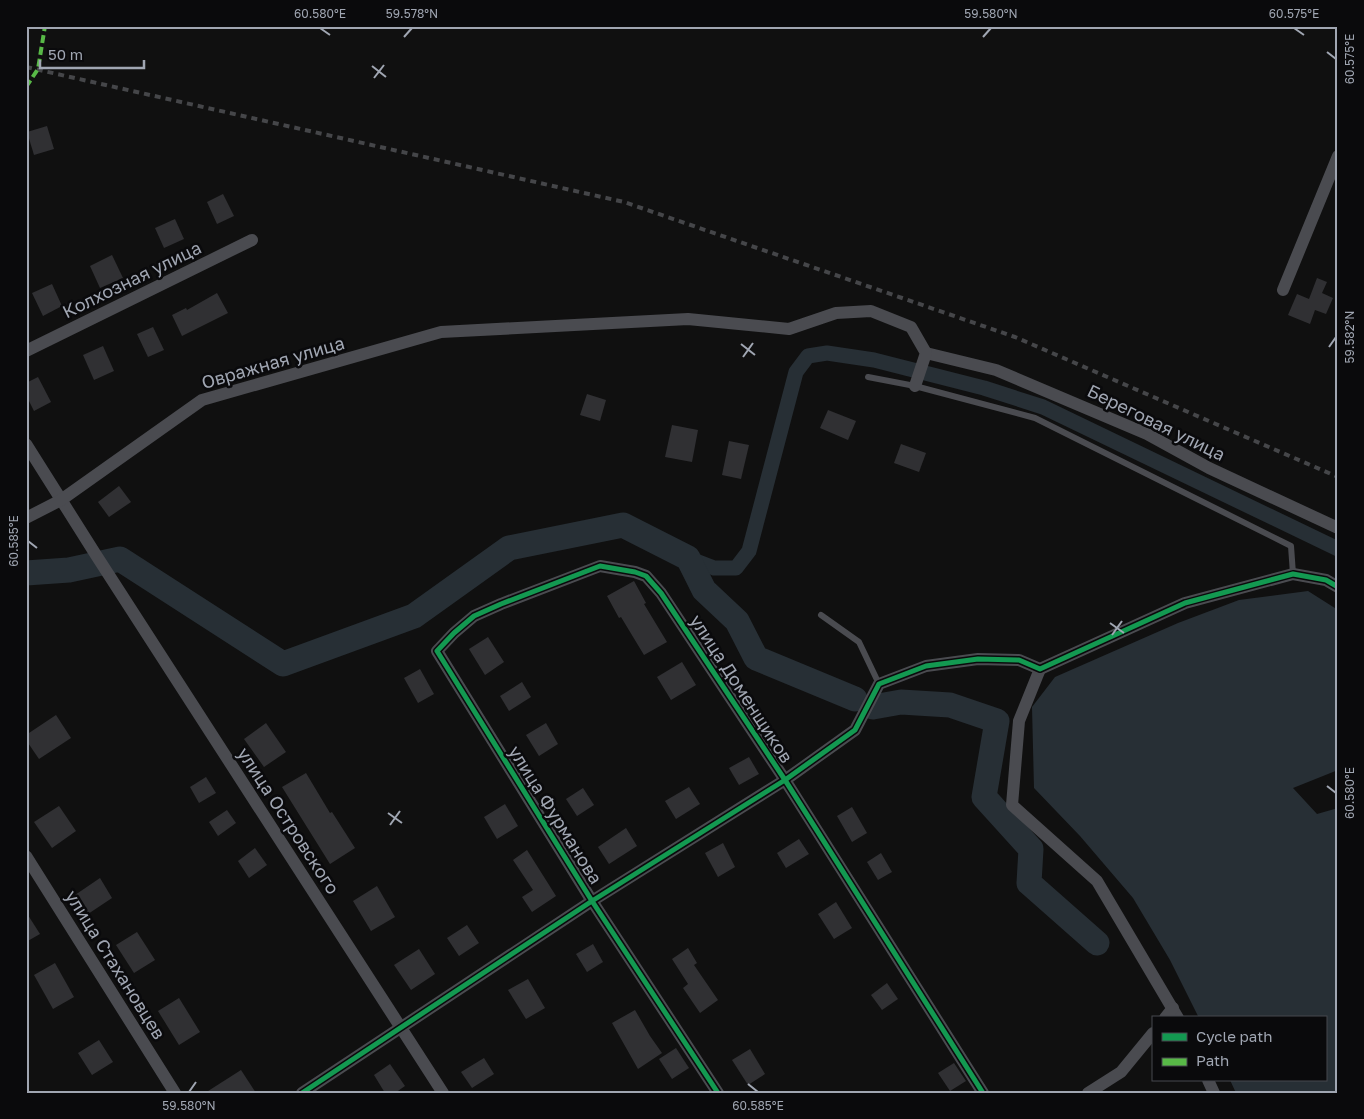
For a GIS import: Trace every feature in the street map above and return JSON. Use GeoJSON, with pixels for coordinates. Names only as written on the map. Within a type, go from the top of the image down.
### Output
{"type":"FeatureCollection","features":[{"type":"Feature","properties":{"kind":"street"},"geometry":{"type":"LineString","coordinates":[[1283,290],[1338,156]]}},
{"type":"Feature","properties":{"kind":"street","name":"Колхозная улица"},"geometry":{"type":"LineString","coordinates":[[26,351],[252,240]]}},
{"type":"Feature","properties":{"kind":"street","name":"Овражная улица"},"geometry":{"type":"LineString","coordinates":[[26,518],[61,500],[202,400],[442,332],[688,319],[789,329],[836,313],[872,311],[911,327],[926,353]]}},
{"type":"Feature","properties":{"kind":"street"},"geometry":{"type":"LineString","coordinates":[[915,386],[926,353]]}},
{"type":"Feature","properties":{"kind":"street","name":"Береговая улица"},"geometry":{"type":"LineString","coordinates":[[926,353],[996,370],[1147,434],[1209,468],[1338,528]]}},
{"type":"Feature","properties":{"kind":"street"},"geometry":{"type":"LineString","coordinates":[[26,444],[61,500]]}},
{"type":"Feature","properties":{"kind":"street","name":"улица Островского"},"geometry":{"type":"LineString","coordinates":[[61,500],[443,1093]]}},
{"type":"Feature","properties":{"kind":"street","name":"улица Доменщиков"},"geometry":{"type":"LineString","coordinates":[[438,652],[454,633],[474,616],[600,566],[635,572],[646,576],[661,593],[785,780],[983,1093]]}},
{"type":"Feature","properties":{"kind":"street"},"geometry":{"type":"LineString","coordinates":[[1172,1014],[1097,881],[1012,805],[1018,721],[1040,670],[1185,603],[1293,574],[1326,580],[1338,587]]}},
{"type":"Feature","properties":{"kind":"street","name":"улица Фурманова"},"geometry":{"type":"LineString","coordinates":[[438,652],[592,900],[718,1093]]}},
{"type":"Feature","properties":{"kind":"street"},"geometry":{"type":"LineString","coordinates":[[302,1093],[592,900],[785,780],[855,730],[879,684],[926,666],[978,659],[1019,660],[1040,670]]}},
{"type":"Feature","properties":{"kind":"street","name":"улица Стахановцев"},"geometry":{"type":"LineString","coordinates":[[26,856],[174,1093]]}},
{"type":"Feature","properties":{"kind":"street"},"geometry":{"type":"LineString","coordinates":[[1088,1093],[1120,1072],[1152,1034]]}},
{"type":"Feature","properties":{"kind":"lane"},"geometry":{"type":"LineString","coordinates":[[868,378],[915,386],[1035,418],[1291,546],[1293,574]]}},
{"type":"Feature","properties":{"kind":"lane"},"geometry":{"type":"LineString","coordinates":[[821,615],[859,642],[879,684]]}},
{"type":"Feature","properties":{"kind":"shaded area"},"geometry":{"type":"Polygon","coordinates":[[[1308,591],[1338,610],[1338,770],[1293,788],[1317,814],[1338,808],[1338,1093],[1236,1093],[1231,1082],[1326,1082],[1326,1016],[1198,1016],[1170,960],[1133,898],[1080,836],[1034,788],[1032,707],[1055,677],[1178,623],[1239,600],[1308,591]]]}},
{"type":"Feature","properties":{"kind":"building"},"geometry":{"type":"Polygon","coordinates":[[[47,126],[54,149],[34,155],[27,132],[47,126]]]}},
{"type":"Feature","properties":{"kind":"building"},"geometry":{"type":"Polygon","coordinates":[[[223,194],[234,216],[217,224],[207,202],[223,194]]]}},
{"type":"Feature","properties":{"kind":"building"},"geometry":{"type":"Polygon","coordinates":[[[175,219],[184,239],[164,248],[155,228],[175,219]]]}},
{"type":"Feature","properties":{"kind":"building"},"geometry":{"type":"Polygon","coordinates":[[[112,255],[123,278],[100,288],[90,266],[112,255]]]}},
{"type":"Feature","properties":{"kind":"building"},"geometry":{"type":"Polygon","coordinates":[[[1317,278],[1327,282],[1322,293],[1333,298],[1326,314],[1315,310],[1310,324],[1288,315],[1297,294],[1309,299],[1317,278]]]}},
{"type":"Feature","properties":{"kind":"building"},"geometry":{"type":"Polygon","coordinates":[[[52,284],[62,306],[43,316],[32,293],[52,284]]]}},
{"type":"Feature","properties":{"kind":"building"},"geometry":{"type":"Polygon","coordinates":[[[217,293],[228,313],[182,336],[172,315],[186,308],[187,310],[217,293]]]}},
{"type":"Feature","properties":{"kind":"building"},"geometry":{"type":"Polygon","coordinates":[[[153,327],[164,350],[148,357],[137,334],[153,327]]]}},
{"type":"Feature","properties":{"kind":"building"},"geometry":{"type":"Polygon","coordinates":[[[103,346],[114,371],[94,380],[83,355],[103,346]]]}},
{"type":"Feature","properties":{"kind":"building"},"geometry":{"type":"Polygon","coordinates":[[[38,377],[51,402],[34,411],[26,395],[26,383],[38,377]]]}},
{"type":"Feature","properties":{"kind":"building"},"geometry":{"type":"Polygon","coordinates":[[[587,394],[606,400],[600,421],[580,415],[587,394]]]}},
{"type":"Feature","properties":{"kind":"building"},"geometry":{"type":"Polygon","coordinates":[[[828,410],[856,421],[848,440],[820,428],[828,410]]]}},
{"type":"Feature","properties":{"kind":"building"},"geometry":{"type":"Polygon","coordinates":[[[672,425],[698,430],[692,462],[665,457],[672,425]]]}},
{"type":"Feature","properties":{"kind":"building"},"geometry":{"type":"Polygon","coordinates":[[[729,441],[749,445],[741,479],[722,475],[729,441]]]}},
{"type":"Feature","properties":{"kind":"building"},"geometry":{"type":"Polygon","coordinates":[[[901,444],[926,453],[919,472],[894,463],[901,444]]]}},
{"type":"Feature","properties":{"kind":"building"},"geometry":{"type":"Polygon","coordinates":[[[119,486],[131,502],[109,517],[98,502],[119,486]]]}},
{"type":"Feature","properties":{"kind":"building"},"geometry":{"type":"Polygon","coordinates":[[[634,581],[646,603],[644,604],[667,642],[644,655],[621,617],[619,618],[607,596],[634,581]]]}},
{"type":"Feature","properties":{"kind":"building"},"geometry":{"type":"Polygon","coordinates":[[[488,637],[504,662],[485,675],[469,649],[488,637]]]}},
{"type":"Feature","properties":{"kind":"building"},"geometry":{"type":"Polygon","coordinates":[[[682,662],[696,685],[671,700],[657,677],[682,662]]]}},
{"type":"Feature","properties":{"kind":"building"},"geometry":{"type":"Polygon","coordinates":[[[420,669],[434,694],[418,703],[404,678],[420,669]]]}},
{"type":"Feature","properties":{"kind":"building"},"geometry":{"type":"Polygon","coordinates":[[[522,682],[531,697],[509,711],[500,696],[522,682]]]}},
{"type":"Feature","properties":{"kind":"building"},"geometry":{"type":"Polygon","coordinates":[[[56,715],[71,738],[39,759],[26,740],[26,735],[56,715]]]}},
{"type":"Feature","properties":{"kind":"building"},"geometry":{"type":"Polygon","coordinates":[[[266,723],[286,752],[264,767],[244,739],[266,723]]]}},
{"type":"Feature","properties":{"kind":"building"},"geometry":{"type":"Polygon","coordinates":[[[546,723],[558,744],[539,756],[526,735],[546,723]]]}},
{"type":"Feature","properties":{"kind":"building"},"geometry":{"type":"Polygon","coordinates":[[[749,757],[759,774],[739,785],[729,768],[749,757]]]}},
{"type":"Feature","properties":{"kind":"building"},"geometry":{"type":"Polygon","coordinates":[[[306,773],[330,813],[332,812],[355,848],[330,864],[282,787],[306,773]]]}},
{"type":"Feature","properties":{"kind":"building"},"geometry":{"type":"Polygon","coordinates":[[[206,777],[216,793],[199,803],[190,787],[206,777]]]}},
{"type":"Feature","properties":{"kind":"building"},"geometry":{"type":"Polygon","coordinates":[[[689,787],[700,804],[676,819],[665,801],[689,787]]]}},
{"type":"Feature","properties":{"kind":"building"},"geometry":{"type":"Polygon","coordinates":[[[583,788],[594,805],[577,816],[566,799],[583,788]]]}},
{"type":"Feature","properties":{"kind":"building"},"geometry":{"type":"Polygon","coordinates":[[[505,804],[518,826],[497,839],[484,817],[505,804]]]}},
{"type":"Feature","properties":{"kind":"building"},"geometry":{"type":"Polygon","coordinates":[[[59,806],[76,831],[52,848],[34,822],[59,806]]]}},
{"type":"Feature","properties":{"kind":"building"},"geometry":{"type":"Polygon","coordinates":[[[852,807],[867,833],[852,842],[837,816],[852,807]]]}},
{"type":"Feature","properties":{"kind":"building"},"geometry":{"type":"Polygon","coordinates":[[[227,810],[236,823],[218,836],[209,822],[227,810]]]}},
{"type":"Feature","properties":{"kind":"building"},"geometry":{"type":"Polygon","coordinates":[[[626,828],[637,846],[609,864],[598,847],[626,828]]]}},
{"type":"Feature","properties":{"kind":"building"},"geometry":{"type":"Polygon","coordinates":[[[799,839],[809,854],[786,868],[777,853],[799,839]]]}},
{"type":"Feature","properties":{"kind":"building"},"geometry":{"type":"Polygon","coordinates":[[[723,843],[735,867],[718,877],[705,853],[723,843]]]}},
{"type":"Feature","properties":{"kind":"building"},"geometry":{"type":"Polygon","coordinates":[[[255,848],[267,865],[249,878],[238,861],[255,848]]]}},
{"type":"Feature","properties":{"kind":"building"},"geometry":{"type":"Polygon","coordinates":[[[527,850],[556,896],[532,912],[522,897],[533,890],[513,860],[527,850]]]}},
{"type":"Feature","properties":{"kind":"building"},"geometry":{"type":"Polygon","coordinates":[[[881,853],[892,872],[878,880],[867,862],[881,853]]]}},
{"type":"Feature","properties":{"kind":"building"},"geometry":{"type":"Polygon","coordinates":[[[100,878],[112,898],[88,914],[75,895],[100,878]]]}},
{"type":"Feature","properties":{"kind":"building"},"geometry":{"type":"Polygon","coordinates":[[[377,886],[395,917],[371,931],[353,901],[377,886]]]}},
{"type":"Feature","properties":{"kind":"building"},"geometry":{"type":"Polygon","coordinates":[[[836,902],[852,928],[834,939],[818,914],[836,902]]]}},
{"type":"Feature","properties":{"kind":"building"},"geometry":{"type":"Polygon","coordinates":[[[26,912],[40,934],[26,942],[26,912]]]}},
{"type":"Feature","properties":{"kind":"building"},"geometry":{"type":"Polygon","coordinates":[[[467,925],[479,943],[459,956],[447,938],[467,925]]]}},
{"type":"Feature","properties":{"kind":"building"},"geometry":{"type":"Polygon","coordinates":[[[137,932],[155,960],[134,973],[116,945],[137,932]]]}},
{"type":"Feature","properties":{"kind":"building"},"geometry":{"type":"Polygon","coordinates":[[[593,944],[603,962],[587,972],[576,954],[593,944]]]}},
{"type":"Feature","properties":{"kind":"building"},"geometry":{"type":"Polygon","coordinates":[[[688,948],[697,963],[694,965],[718,1000],[700,1013],[683,988],[688,984],[672,959],[688,948]]]}},
{"type":"Feature","properties":{"kind":"building"},"geometry":{"type":"Polygon","coordinates":[[[419,949],[435,974],[411,990],[394,965],[419,949]]]}},
{"type":"Feature","properties":{"kind":"building"},"geometry":{"type":"Polygon","coordinates":[[[55,963],[74,997],[53,1009],[34,975],[55,963]]]}},
{"type":"Feature","properties":{"kind":"building"},"geometry":{"type":"Polygon","coordinates":[[[528,979],[545,1008],[526,1019],[508,990],[528,979]]]}},
{"type":"Feature","properties":{"kind":"building"},"geometry":{"type":"Polygon","coordinates":[[[887,983],[898,999],[882,1010],[871,995],[887,983]]]}},
{"type":"Feature","properties":{"kind":"building"},"geometry":{"type":"Polygon","coordinates":[[[179,998],[200,1032],[179,1045],[158,1011],[179,998]]]}},
{"type":"Feature","properties":{"kind":"building"},"geometry":{"type":"Polygon","coordinates":[[[635,1010],[662,1053],[638,1069],[612,1023],[635,1010]]]}},
{"type":"Feature","properties":{"kind":"building"},"geometry":{"type":"Polygon","coordinates":[[[99,1040],[113,1062],[92,1075],[78,1053],[99,1040]]]}},
{"type":"Feature","properties":{"kind":"building"},"geometry":{"type":"Polygon","coordinates":[[[676,1048],[689,1068],[672,1079],[659,1059],[676,1048]]]}},
{"type":"Feature","properties":{"kind":"building"},"geometry":{"type":"Polygon","coordinates":[[[750,1049],[765,1074],[748,1085],[732,1060],[750,1049]]]}},
{"type":"Feature","properties":{"kind":"building"},"geometry":{"type":"Polygon","coordinates":[[[484,1058],[494,1074],[472,1088],[461,1072],[484,1058]]]}},
{"type":"Feature","properties":{"kind":"building"},"geometry":{"type":"Polygon","coordinates":[[[954,1063],[966,1081],[950,1091],[938,1073],[954,1063]]]}},
{"type":"Feature","properties":{"kind":"building"},"geometry":{"type":"Polygon","coordinates":[[[390,1064],[405,1086],[395,1093],[385,1093],[374,1075],[390,1064]]]}},
{"type":"Feature","properties":{"kind":"building"},"geometry":{"type":"Polygon","coordinates":[[[241,1070],[256,1093],[205,1093],[241,1070]]]}},
{"type":"Feature","properties":{"kind":"waterway"},"geometry":{"type":"LineString","coordinates":[[688,558],[714,568],[736,568],[749,551],[796,372],[808,356],[827,353],[874,360],[984,388],[1043,407],[1338,549]]}},
{"type":"Feature","properties":{"kind":"waterway"},"geometry":{"type":"LineString","coordinates":[[26,573],[69,570],[120,559],[283,664],[414,616],[509,548],[623,525],[688,558],[704,590],[737,621],[756,658],[855,699]]}},
{"type":"Feature","properties":{"kind":"waterway"},"geometry":{"type":"LineString","coordinates":[[873,707],[901,702],[950,705],[997,721],[984,797],[1031,849],[1029,883],[1097,943]]}},
{"type":"Feature","properties":{"kind":"railway"},"geometry":{"type":"LineString","coordinates":[[26,67],[624,202],[1015,337],[1338,477]]}},
{"type":"Feature","properties":{"kind":"marked path"},"geometry":{"type":"LineString","coordinates":[[26,87],[38,69],[45,26]]}},
{"type":"Feature","properties":{"kind":"cycle path"},"geometry":{"type":"LineString","coordinates":[[718,1093],[592,901],[437,651],[474,616],[600,566],[635,572],[646,576],[661,593],[785,780],[983,1093]]}},
{"type":"Feature","properties":{"kind":"cycle path"},"geometry":{"type":"LineString","coordinates":[[302,1093],[592,901],[785,780],[855,730],[879,684],[926,666],[978,659],[1019,660],[1040,669],[1185,603],[1293,574],[1326,580],[1338,587]]}}]}
